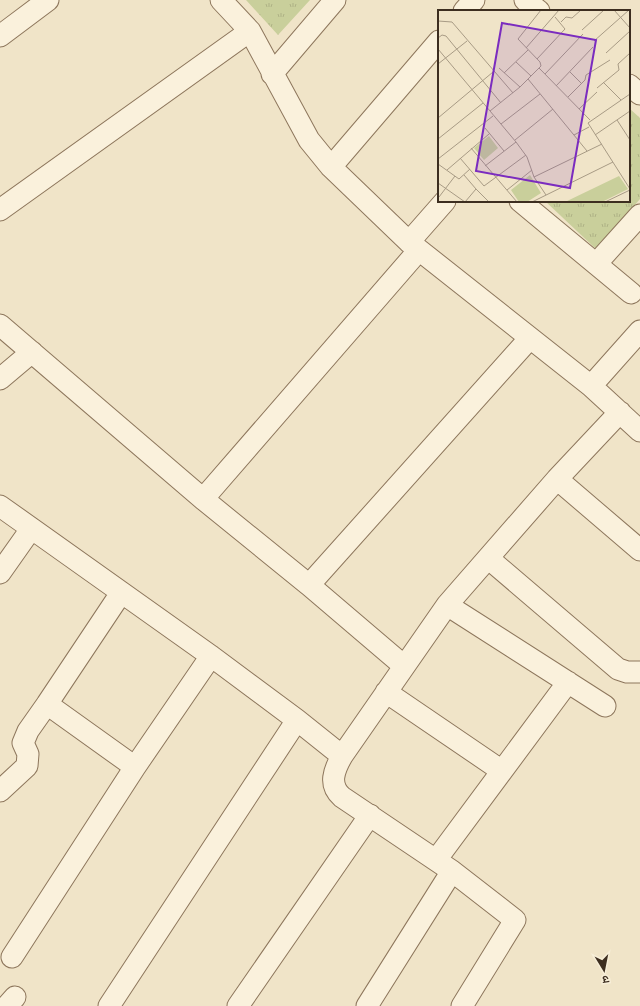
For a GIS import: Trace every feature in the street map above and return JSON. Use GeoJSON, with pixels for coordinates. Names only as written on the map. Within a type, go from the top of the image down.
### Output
{"type":"FeatureCollection","features":[{"type":"Feature","properties":{"kind":"street"},"geometry":{"type":"LineString","coordinates":[[0,36],[48,0]]}},
{"type":"Feature","properties":{"kind":"street"},"geometry":{"type":"LineString","coordinates":[[221,0],[250,31],[308,140],[331,167],[414,246],[591,386],[640,431]]}},
{"type":"Feature","properties":{"kind":"street"},"geometry":{"type":"LineString","coordinates":[[272,74],[335,0]]}},
{"type":"Feature","properties":{"kind":"street"},"geometry":{"type":"LineString","coordinates":[[465,10],[474,0]]}},
{"type":"Feature","properties":{"kind":"street"},"geometry":{"type":"LineString","coordinates":[[525,0],[538,10]]}},
{"type":"Feature","properties":{"kind":"street"},"geometry":{"type":"LineString","coordinates":[[0,210],[250,31]]}},
{"type":"Feature","properties":{"kind":"street"},"geometry":{"type":"LineString","coordinates":[[331,167],[438,41]]}},
{"type":"Feature","properties":{"kind":"street"},"geometry":{"type":"LineString","coordinates":[[630,86],[640,94]]}},
{"type":"Feature","properties":{"kind":"street"},"geometry":{"type":"LineString","coordinates":[[202,499],[414,246],[444,202]]}},
{"type":"Feature","properties":{"kind":"street"},"geometry":{"type":"LineString","coordinates":[[521,202],[631,293]]}},
{"type":"Feature","properties":{"kind":"street"},"geometry":{"type":"LineString","coordinates":[[596,264],[640,215]]}},
{"type":"Feature","properties":{"kind":"street"},"geometry":{"type":"LineString","coordinates":[[0,325],[202,499],[309,585],[404,666]]}},
{"type":"Feature","properties":{"kind":"street"},"geometry":{"type":"LineString","coordinates":[[591,386],[640,331]]}},
{"type":"Feature","properties":{"kind":"street"},"geometry":{"type":"LineString","coordinates":[[309,585],[530,338]]}},
{"type":"Feature","properties":{"kind":"street"},"geometry":{"type":"LineString","coordinates":[[0,379],[32,352]]}},
{"type":"Feature","properties":{"kind":"street"},"geometry":{"type":"LineString","coordinates":[[462,1006],[515,920],[444,866],[342,797],[335,789],[333,782],[335,769],[342,756],[447,605],[557,479],[620,412]]}},
{"type":"Feature","properties":{"kind":"street"},"geometry":{"type":"LineString","coordinates":[[557,479],[640,550]]}},
{"type":"Feature","properties":{"kind":"street"},"geometry":{"type":"LineString","coordinates":[[0,506],[211,656],[297,720],[342,756]]}},
{"type":"Feature","properties":{"kind":"street"},"geometry":{"type":"LineString","coordinates":[[0,573],[31,529]]}},
{"type":"Feature","properties":{"kind":"street"},"geometry":{"type":"LineString","coordinates":[[488,558],[618,668],[627,672],[640,672]]}},
{"type":"Feature","properties":{"kind":"street"},"geometry":{"type":"LineString","coordinates":[[0,791],[27,766],[28,754],[23,740],[121,593]]}},
{"type":"Feature","properties":{"kind":"street"},"geometry":{"type":"LineString","coordinates":[[447,605],[605,706]]}},
{"type":"Feature","properties":{"kind":"street"},"geometry":{"type":"LineString","coordinates":[[12,957],[135,767],[211,656]]}},
{"type":"Feature","properties":{"kind":"street"},"geometry":{"type":"LineString","coordinates":[[367,1006],[444,866],[502,771],[568,682]]}},
{"type":"Feature","properties":{"kind":"street"},"geometry":{"type":"LineString","coordinates":[[386,692],[502,771]]}},
{"type":"Feature","properties":{"kind":"street"},"geometry":{"type":"LineString","coordinates":[[48,704],[135,767]]}},
{"type":"Feature","properties":{"kind":"street"},"geometry":{"type":"LineString","coordinates":[[109,1006],[297,720]]}},
{"type":"Feature","properties":{"kind":"street"},"geometry":{"type":"LineString","coordinates":[[238,1006],[370,815]]}},
{"type":"Feature","properties":{"kind":"green space"},"geometry":{"type":"Polygon","coordinates":[[[246,0],[310,0],[278,35],[246,0]]]}},
{"type":"Feature","properties":{"kind":"green space"},"geometry":{"type":"Polygon","coordinates":[[[630,109],[640,118],[640,199],[596,249],[546,202],[630,202],[630,109]]]}}]}
